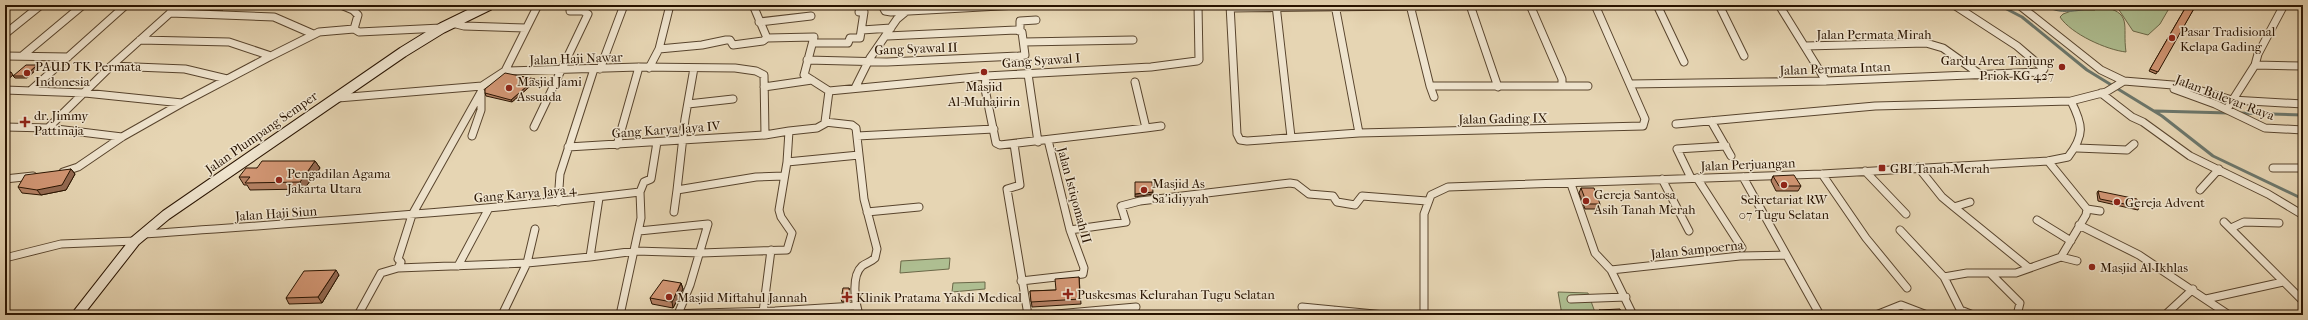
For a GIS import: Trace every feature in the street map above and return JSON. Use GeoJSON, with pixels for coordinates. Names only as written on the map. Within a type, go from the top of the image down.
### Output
{"type":"FeatureCollection","features":[{"type":"Feature","properties":{"kind":"main road","name":"Jalan Plumpang Semper"},"geometry":{"type":"LineString","coordinates":[[77,315],[138,237],[231,168],[403,52],[442,28],[489,5]]}},
{"type":"Feature","properties":{"kind":"street"},"geometry":{"type":"LineString","coordinates":[[5,34],[41,5]]}},
{"type":"Feature","properties":{"kind":"street"},"geometry":{"type":"LineString","coordinates":[[22,56],[83,5]]}},
{"type":"Feature","properties":{"kind":"street"},"geometry":{"type":"LineString","coordinates":[[31,90],[126,5]]}},
{"type":"Feature","properties":{"kind":"street"},"geometry":{"type":"LineString","coordinates":[[48,128],[111,66],[179,5]]}},
{"type":"Feature","properties":{"kind":"street"},"geometry":{"type":"LineString","coordinates":[[341,5],[353,10],[358,15],[354,29]]}},
{"type":"Feature","properties":{"kind":"street"},"geometry":{"type":"LineString","coordinates":[[506,72],[538,5]]}},
{"type":"Feature","properties":{"kind":"street"},"geometry":{"type":"LineString","coordinates":[[534,127],[588,14],[583,11],[570,11],[572,5]]}},
{"type":"Feature","properties":{"kind":"street"},"geometry":{"type":"LineString","coordinates":[[558,202],[560,174],[568,147],[597,69],[624,5]]}},
{"type":"Feature","properties":{"kind":"street"},"geometry":{"type":"LineString","coordinates":[[649,68],[659,49],[670,5]]}},
{"type":"Feature","properties":{"kind":"street"},"geometry":{"type":"LineString","coordinates":[[753,5],[767,38]]}},
{"type":"Feature","properties":{"kind":"street"},"geometry":{"type":"LineString","coordinates":[[882,5],[883,10],[887,12],[1019,5]]}},
{"type":"Feature","properties":{"kind":"street"},"geometry":{"type":"LineString","coordinates":[[855,88],[866,62],[903,12],[909,9],[910,5]]}},
{"type":"Feature","properties":{"kind":"street","name":"Gang Syawal I"},"geometry":{"type":"LineString","coordinates":[[830,91],[986,76],[1171,65],[1197,61],[1200,60],[1198,5]]}},
{"type":"Feature","properties":{"kind":"street"},"geometry":{"type":"LineString","coordinates":[[1335,5],[1359,133]]}},
{"type":"Feature","properties":{"kind":"street"},"geometry":{"type":"LineString","coordinates":[[1410,5],[1434,97]]}},
{"type":"Feature","properties":{"kind":"street"},"geometry":{"type":"LineString","coordinates":[[1470,5],[1498,87]]}},
{"type":"Feature","properties":{"kind":"street"},"geometry":{"type":"LineString","coordinates":[[1230,6],[1509,5]]}},
{"type":"Feature","properties":{"kind":"street"},"geometry":{"type":"LineString","coordinates":[[1530,5],[1562,79],[1562,85]]}},
{"type":"Feature","properties":{"kind":"street"},"geometry":{"type":"LineString","coordinates":[[1595,5],[1630,84]]}},
{"type":"Feature","properties":{"kind":"street"},"geometry":{"type":"LineString","coordinates":[[1657,5],[1684,62]]}},
{"type":"Feature","properties":{"kind":"street"},"geometry":{"type":"LineString","coordinates":[[1685,5],[1727,5]]}},
{"type":"Feature","properties":{"kind":"street"},"geometry":{"type":"LineString","coordinates":[[1719,5],[1744,56]]}},
{"type":"Feature","properties":{"kind":"street"},"geometry":{"type":"LineString","coordinates":[[1779,5],[1826,81]]}},
{"type":"Feature","properties":{"kind":"street","name":"Jalan Permata Intan"},"geometry":{"type":"LineString","coordinates":[[1630,84],[1826,81],[2041,72],[2044,67],[2036,60],[1954,5]]}},
{"type":"Feature","properties":{"kind":"street"},"geometry":{"type":"LineString","coordinates":[[2013,5],[2026,12]]}},
{"type":"Feature","properties":{"kind":"street","name":"Jalan Bulevar Raya"},"geometry":{"type":"LineString","coordinates":[[2019,5],[2101,70],[2122,83],[2139,82],[2185,86],[2232,100],[2303,104]]}},
{"type":"Feature","properties":{"kind":"street"},"geometry":{"type":"LineString","coordinates":[[2229,110],[2232,100],[2255,65],[2258,54],[2284,5]]}},
{"type":"Feature","properties":{"kind":"street","name":"Jalan Gading IX"},"geometry":{"type":"LineString","coordinates":[[1230,6],[1237,134],[1240,140],[1247,141],[1359,133],[1638,127],[1646,123],[1630,84]]}},
{"type":"Feature","properties":{"kind":"street"},"geometry":{"type":"LineString","coordinates":[[1276,6],[1291,137]]}},
{"type":"Feature","properties":{"kind":"street"},"geometry":{"type":"LineString","coordinates":[[813,43],[848,43],[850,38],[860,38],[864,12],[859,12]]}},
{"type":"Feature","properties":{"kind":"street"},"geometry":{"type":"LineString","coordinates":[[170,13],[274,16],[313,34]]}},
{"type":"Feature","properties":{"kind":"street"},"geometry":{"type":"LineString","coordinates":[[759,22],[811,16]]}},
{"type":"Feature","properties":{"kind":"street"},"geometry":{"type":"LineString","coordinates":[[1036,20],[1020,21],[1024,42],[1133,40]]}},
{"type":"Feature","properties":{"kind":"street"},"geometry":{"type":"LineString","coordinates":[[452,23],[464,26],[526,28]]}},
{"type":"Feature","properties":{"kind":"street"},"geometry":{"type":"LineString","coordinates":[[5,179],[48,174],[78,167],[122,137],[182,103],[313,34],[324,31],[354,29],[355,31],[364,32],[442,28]]}},
{"type":"Feature","properties":{"kind":"street"},"geometry":{"type":"LineString","coordinates":[[862,30],[891,28]]}},
{"type":"Feature","properties":{"kind":"street"},"geometry":{"type":"LineString","coordinates":[[886,36],[1021,32]]}},
{"type":"Feature","properties":{"kind":"street"},"geometry":{"type":"LineString","coordinates":[[659,49],[702,45],[726,40],[730,40],[734,45],[764,41],[767,38],[810,36],[814,38],[804,75],[830,91],[826,123],[855,126],[867,212],[877,249],[877,256],[872,262],[858,270],[856,275],[855,306],[859,315]]}},
{"type":"Feature","properties":{"kind":"street"},"geometry":{"type":"LineString","coordinates":[[140,40],[229,42],[255,49],[271,56]]}},
{"type":"Feature","properties":{"kind":"street","name":"Gang Syawal II"},"geometry":{"type":"LineString","coordinates":[[807,60],[866,62],[1025,55],[1024,42]]}},
{"type":"Feature","properties":{"kind":"street","name":"Jalan Permata Mirah"},"geometry":{"type":"LineString","coordinates":[[1805,46],[1926,43],[1943,48],[1981,75]]}},
{"type":"Feature","properties":{"kind":"street"},"geometry":{"type":"LineString","coordinates":[[5,56],[68,57]]}},
{"type":"Feature","properties":{"kind":"street"},"geometry":{"type":"LineString","coordinates":[[2255,65],[2303,66]]}},
{"type":"Feature","properties":{"kind":"street"},"geometry":{"type":"LineString","coordinates":[[111,66],[185,69],[227,79]]}},
{"type":"Feature","properties":{"kind":"street"},"geometry":{"type":"LineString","coordinates":[[617,145],[639,67]]}},
{"type":"Feature","properties":{"kind":"street","name":"Jalan Haji Nawar"},"geometry":{"type":"LineString","coordinates":[[333,99],[482,89],[506,72],[639,67],[735,68],[756,71],[764,75],[765,135]]}},
{"type":"Feature","properties":{"kind":"street"},"geometry":{"type":"LineString","coordinates":[[674,212],[683,138],[694,68]]}},
{"type":"Feature","properties":{"kind":"street","name":"Jalan Istiqomah II"},"geometry":{"type":"LineString","coordinates":[[1028,74],[1038,142]]}},
{"type":"Feature","properties":{"kind":"street","name":"Jalan Istiqomah II"},"geometry":{"type":"LineString","coordinates":[[986,76],[986,96],[997,144],[1014,144],[1048,140],[1070,230],[1082,259],[1083,274],[1021,281]]}},
{"type":"Feature","properties":{"kind":"street"},"geometry":{"type":"LineString","coordinates":[[764,87],[814,80]]}},
{"type":"Feature","properties":{"kind":"street"},"geometry":{"type":"LineString","coordinates":[[1135,82],[1146,128]]}},
{"type":"Feature","properties":{"kind":"street","name":"Jalan Bulevar Raya"},"geometry":{"type":"LineString","coordinates":[[2139,82],[2182,90],[2229,110],[2265,128],[2303,130]]}},
{"type":"Feature","properties":{"kind":"street"},"geometry":{"type":"LineString","coordinates":[[1676,124],[1875,106],[2012,101],[2073,104],[2112,90],[2122,83]]}},
{"type":"Feature","properties":{"kind":"street"},"geometry":{"type":"LineString","coordinates":[[1430,86],[1588,86]]}},
{"type":"Feature","properties":{"kind":"street"},"geometry":{"type":"LineString","coordinates":[[472,136],[481,110],[482,89]]}},
{"type":"Feature","properties":{"kind":"street"},"geometry":{"type":"LineString","coordinates":[[398,268],[401,262],[398,259],[404,236],[412,215],[482,89]]}},
{"type":"Feature","properties":{"kind":"street"},"geometry":{"type":"LineString","coordinates":[[5,90],[85,93],[182,103]]}},
{"type":"Feature","properties":{"kind":"street"},"geometry":{"type":"LineString","coordinates":[[2101,93],[2132,117],[2143,122],[2190,156],[2268,194],[2303,215]]}},
{"type":"Feature","properties":{"kind":"street"},"geometry":{"type":"LineString","coordinates":[[688,104],[733,99]]}},
{"type":"Feature","properties":{"kind":"street"},"geometry":{"type":"LineString","coordinates":[[2073,104],[2082,121],[2081,136],[2077,148],[2128,150],[2134,144]]}},
{"type":"Feature","properties":{"kind":"street"},"geometry":{"type":"LineString","coordinates":[[1711,121],[1731,156]]}},
{"type":"Feature","properties":{"kind":"street","name":"Gang Karya Jaya IV"},"geometry":{"type":"LineString","coordinates":[[568,147],[657,142],[683,138],[765,135],[817,128],[826,123]]}},
{"type":"Feature","properties":{"kind":"street"},"geometry":{"type":"LineString","coordinates":[[1048,140],[1161,126]]}},
{"type":"Feature","properties":{"kind":"street"},"geometry":{"type":"LineString","coordinates":[[5,127],[48,128],[122,137]]}},
{"type":"Feature","properties":{"kind":"street"},"geometry":{"type":"LineString","coordinates":[[857,136],[994,128]]}},
{"type":"Feature","properties":{"kind":"street"},"geometry":{"type":"LineString","coordinates":[[358,315],[381,273],[398,268],[527,263],[636,252],[701,253],[786,250],[791,240],[792,233],[781,217],[779,210],[787,162],[788,131]]}},
{"type":"Feature","properties":{"kind":"street"},"geometry":{"type":"LineString","coordinates":[[620,315],[636,252],[641,218],[640,192],[644,182],[651,179],[657,142]]}},
{"type":"Feature","properties":{"kind":"street"},"geometry":{"type":"LineString","coordinates":[[1014,144],[1020,185],[1007,189],[1021,281],[1028,315]]}},
{"type":"Feature","properties":{"kind":"street"},"geometry":{"type":"LineString","coordinates":[[1726,146],[1677,149],[1694,178],[1742,248]]}},
{"type":"Feature","properties":{"kind":"street","name":"Jalan Perjuangan"},"geometry":{"type":"LineString","coordinates":[[1427,202],[1431,195],[1448,187],[1571,184],[1662,179],[1822,174],[1918,167],[2048,162],[2068,157],[2077,148]]}},
{"type":"Feature","properties":{"kind":"street"},"geometry":{"type":"LineString","coordinates":[[787,162],[859,155]]}},
{"type":"Feature","properties":{"kind":"street"},"geometry":{"type":"LineString","coordinates":[[2048,162],[2087,209],[2100,211]]}},
{"type":"Feature","properties":{"kind":"street"},"geometry":{"type":"LineString","coordinates":[[1918,167],[1942,197],[2029,268]]}},
{"type":"Feature","properties":{"kind":"street"},"geometry":{"type":"LineString","coordinates":[[2273,168],[2303,168]]}},
{"type":"Feature","properties":{"kind":"street"},"geometry":{"type":"LineString","coordinates":[[2200,190],[2219,169]]}},
{"type":"Feature","properties":{"kind":"street"},"geometry":{"type":"LineString","coordinates":[[1865,171],[1906,214]]}},
{"type":"Feature","properties":{"kind":"street"},"geometry":{"type":"LineString","coordinates":[[1822,174],[1866,238],[1907,288]]}},
{"type":"Feature","properties":{"kind":"street"},"geometry":{"type":"LineString","coordinates":[[677,190],[748,178],[784,176]]}},
{"type":"Feature","properties":{"kind":"street"},"geometry":{"type":"LineString","coordinates":[[1743,177],[1762,208],[1786,255],[1820,315]]}},
{"type":"Feature","properties":{"kind":"street"},"geometry":{"type":"LineString","coordinates":[[1662,179],[1689,231]]}},
{"type":"Feature","properties":{"kind":"street"},"geometry":{"type":"LineString","coordinates":[[1070,230],[1126,222],[1121,206],[1140,201],[1290,183],[1296,184],[1309,194],[1333,196],[1337,202],[1355,205],[1362,196],[1427,202],[1424,214],[1424,315]]}},
{"type":"Feature","properties":{"kind":"street"},"geometry":{"type":"LineString","coordinates":[[1571,184],[1595,253],[1611,270],[1626,297],[1633,315]]}},
{"type":"Feature","properties":{"kind":"street","name":"Gang Karya Jaya 4"},"geometry":{"type":"LineString","coordinates":[[412,215],[599,198],[640,192]]}},
{"type":"Feature","properties":{"kind":"street"},"geometry":{"type":"LineString","coordinates":[[590,257],[599,198]]}},
{"type":"Feature","properties":{"kind":"street"},"geometry":{"type":"LineString","coordinates":[[1954,207],[1970,202]]}},
{"type":"Feature","properties":{"kind":"street"},"geometry":{"type":"LineString","coordinates":[[867,212],[919,207]]}},
{"type":"Feature","properties":{"kind":"street"},"geometry":{"type":"LineString","coordinates":[[458,266],[489,208]]}},
{"type":"Feature","properties":{"kind":"street"},"geometry":{"type":"LineString","coordinates":[[1944,277],[1968,273],[2009,274],[2061,256],[2086,215],[2087,209]]}},
{"type":"Feature","properties":{"kind":"street","name":"Jalan Haji Siun"},"geometry":{"type":"LineString","coordinates":[[5,258],[61,244],[412,215]]}},
{"type":"Feature","properties":{"kind":"street"},"geometry":{"type":"LineString","coordinates":[[2037,220],[2071,241]]}},
{"type":"Feature","properties":{"kind":"street"},"geometry":{"type":"LineString","coordinates":[[2224,222],[2303,301]]}},
{"type":"Feature","properties":{"kind":"street"},"geometry":{"type":"LineString","coordinates":[[2231,228],[2244,222],[2279,223]]}},
{"type":"Feature","properties":{"kind":"street"},"geometry":{"type":"LineString","coordinates":[[639,231],[708,224],[701,253],[678,314]]}},
{"type":"Feature","properties":{"kind":"street"},"geometry":{"type":"LineString","coordinates":[[2079,225],[2139,255],[2193,289],[2229,315]]}},
{"type":"Feature","properties":{"kind":"street"},"geometry":{"type":"LineString","coordinates":[[502,315],[527,263],[535,229]]}},
{"type":"Feature","properties":{"kind":"street"},"geometry":{"type":"LineString","coordinates":[[1900,230],[1944,277],[1963,313],[1973,315]]}},
{"type":"Feature","properties":{"kind":"street"},"geometry":{"type":"LineString","coordinates":[[763,312],[772,250]]}},
{"type":"Feature","properties":{"kind":"street","name":"Jalan Sampoerna"},"geometry":{"type":"LineString","coordinates":[[1611,270],[1740,256],[1786,255]]}},
{"type":"Feature","properties":{"kind":"street"},"geometry":{"type":"LineString","coordinates":[[2061,256],[2077,262]]}},
{"type":"Feature","properties":{"kind":"street"},"geometry":{"type":"LineString","coordinates":[[1991,274],[2020,303],[2017,315]]}},
{"type":"Feature","properties":{"kind":"street"},"geometry":{"type":"LineString","coordinates":[[2206,299],[2283,282]]}},
{"type":"Feature","properties":{"kind":"street"},"geometry":{"type":"LineString","coordinates":[[2165,315],[2193,289]]}},
{"type":"Feature","properties":{"kind":"street"},"geometry":{"type":"LineString","coordinates":[[1571,299],[1626,297]]}},
{"type":"Feature","properties":{"kind":"street"},"geometry":{"type":"LineString","coordinates":[[1876,315],[1905,305],[1927,315]]}},
{"type":"Feature","properties":{"kind":"street"},"geometry":{"type":"LineString","coordinates":[[630,315],[775,313],[855,306]]}},
{"type":"Feature","properties":{"kind":"street"},"geometry":{"type":"LineString","coordinates":[[1045,315],[1113,312],[1136,307]]}},
{"type":"Feature","properties":{"kind":"street"},"geometry":{"type":"LineString","coordinates":[[1302,308],[1333,312],[1385,315]]}},
{"type":"Feature","properties":{"kind":"green space"},"geometry":{"type":"Polygon","coordinates":[[[2118,5],[2171,5],[2160,24],[2148,35],[2133,31],[2117,7],[2118,5]]]}},
{"type":"Feature","properties":{"kind":"green space"},"geometry":{"type":"Polygon","coordinates":[[[2099,6],[2117,12],[2122,16],[2125,27],[2126,52],[2100,45],[2090,40],[2072,29],[2060,17],[2063,14],[2074,10],[2095,10],[2099,6]]]}},
{"type":"Feature","properties":{"kind":"green space"},"geometry":{"type":"Polygon","coordinates":[[[950,258],[949,269],[900,273],[901,261],[950,258]]]}},
{"type":"Feature","properties":{"kind":"green space"},"geometry":{"type":"Polygon","coordinates":[[[985,282],[985,289],[952,292],[953,283],[985,282]]]}},
{"type":"Feature","properties":{"kind":"green space"},"geometry":{"type":"Polygon","coordinates":[[[1558,292],[1588,293],[1596,315],[1562,315],[1558,292]]]}},
{"type":"Feature","properties":{"kind":"water"},"geometry":{"type":"Polygon","coordinates":[[[2045,5],[2106,5],[2066,12],[2051,9],[2045,5]]]}},
{"type":"Feature","properties":{"kind":"building","name":"Pasar Tradisional Kelapa Gading"},"geometry":{"type":"Polygon","coordinates":[[[2187,5],[2196,5],[2158,72],[2150,69],[2187,5]]]}},
{"type":"Feature","properties":{"kind":"building"},"geometry":{"type":"Polygon","coordinates":[[[26,65],[37,65],[25,76],[13,76],[26,65]]]}},
{"type":"Feature","properties":{"kind":"building"},"geometry":{"type":"Polygon","coordinates":[[[5,71],[11,72],[5,78],[5,71]]]}},
{"type":"Feature","properties":{"kind":"building","name":"Masjid Jami Assuada"},"geometry":{"type":"Polygon","coordinates":[[[505,73],[535,79],[511,100],[485,93],[485,89],[505,73]]]}},
{"type":"Feature","properties":{"kind":"building"},"geometry":{"type":"Polygon","coordinates":[[[262,161],[315,161],[300,182],[245,183],[250,177],[239,177],[246,168],[257,168],[262,161]]]}},
{"type":"Feature","properties":{"kind":"building"},"geometry":{"type":"Polygon","coordinates":[[[71,169],[62,185],[37,190],[18,187],[25,175],[71,169]]]}},
{"type":"Feature","properties":{"kind":"building"},"geometry":{"type":"Polygon","coordinates":[[[1794,175],[1801,186],[1779,186],[1773,176],[1794,175]]]}},
{"type":"Feature","properties":{"kind":"building","name":"Masjid As Sa'idiyyah"},"geometry":{"type":"Polygon","coordinates":[[[1135,182],[1152,182],[1153,192],[1135,194],[1135,182]]]}},
{"type":"Feature","properties":{"kind":"building"},"geometry":{"type":"Polygon","coordinates":[[[1581,188],[1594,188],[1600,204],[1587,204],[1581,188]]]}},
{"type":"Feature","properties":{"kind":"building"},"geometry":{"type":"Polygon","coordinates":[[[2098,191],[2137,199],[2139,207],[2100,199],[2098,191]]]}},
{"type":"Feature","properties":{"kind":"building"},"geometry":{"type":"Polygon","coordinates":[[[336,270],[318,297],[286,298],[304,271],[336,270]]]}},
{"type":"Feature","properties":{"kind":"building"},"geometry":{"type":"Polygon","coordinates":[[[1079,277],[1080,299],[1031,302],[1030,291],[1056,290],[1055,279],[1079,277]]]}},
{"type":"Feature","properties":{"kind":"building"},"geometry":{"type":"Polygon","coordinates":[[[663,280],[681,283],[672,302],[650,298],[663,280]]]}},
{"type":"Feature","properties":{"kind":"building"},"geometry":{"type":"Polygon","coordinates":[[[843,288],[849,288],[850,299],[841,299],[843,288]]]}},
{"type":"Feature","properties":{"kind":"building"},"geometry":{"type":"Polygon","coordinates":[[[1620,309],[1622,315],[1601,315],[1599,310],[1620,309]]]}},
{"type":"Feature","properties":{"kind":"waterway"},"geometry":{"type":"LineString","coordinates":[[1999,5],[2022,17],[2087,70],[2162,116],[2213,156],[2303,199]]}},
{"type":"Feature","properties":{"kind":"waterway"},"geometry":{"type":"LineString","coordinates":[[2155,111],[2229,113]]}},
{"type":"Feature","properties":{"kind":"waterway"},"geometry":{"type":"LineString","coordinates":[[2239,113],[2303,115]]}},
{"type":"Feature","properties":{"kind":"place","name":"Pasar Tradisional Kelapa Gading"},"geometry":{"type":"Point","coordinates":[2172,38]}},
{"type":"Feature","properties":{"kind":"place","name":"Gardu Area Tanjung Priok KG 427"},"geometry":{"type":"Point","coordinates":[2062,67]}},
{"type":"Feature","properties":{"kind":"place","name":"Masjid Al-Muhajirin"},"geometry":{"type":"Point","coordinates":[984,72]}},
{"type":"Feature","properties":{"kind":"place","name":"PAUD TK Permata Indonesia"},"geometry":{"type":"Point","coordinates":[27,73]}},
{"type":"Feature","properties":{"kind":"place","name":"Masjid Jami Assuada"},"geometry":{"type":"Point","coordinates":[509,88]}},
{"type":"Feature","properties":{"kind":"place","name":"dr. Jimmy Pattinaja"},"geometry":{"type":"Point","coordinates":[25,122]}},
{"type":"Feature","properties":{"kind":"place","name":"GBI Tanah Merah"},"geometry":{"type":"Point","coordinates":[1882,168]}},
{"type":"Feature","properties":{"kind":"place","name":"Pengadilan Agama Jakarta Utara"},"geometry":{"type":"Point","coordinates":[279,180]}},
{"type":"Feature","properties":{"kind":"place","name":"Sekretariat RW 07 Tugu Selatan"},"geometry":{"type":"Point","coordinates":[1784,185]}},
{"type":"Feature","properties":{"kind":"place","name":"Masjid As Sa'idiyyah"},"geometry":{"type":"Point","coordinates":[1144,190]}},
{"type":"Feature","properties":{"kind":"place","name":"Gereja Santosa Asih Tanah Merah"},"geometry":{"type":"Point","coordinates":[1586,201]}},
{"type":"Feature","properties":{"kind":"place","name":"Gereja Advent"},"geometry":{"type":"Point","coordinates":[2117,202]}},
{"type":"Feature","properties":{"kind":"place","name":"Masjid Al Ikhlas"},"geometry":{"type":"Point","coordinates":[2092,267]}},
{"type":"Feature","properties":{"kind":"place","name":"Puskesmas Kelurahan Tugu Selatan"},"geometry":{"type":"Point","coordinates":[1068,294]}},
{"type":"Feature","properties":{"kind":"place","name":"Masjid Miftahul Jannah"},"geometry":{"type":"Point","coordinates":[669,297]}},
{"type":"Feature","properties":{"kind":"place","name":"Klinik Pratama Yakdi Medical"},"geometry":{"type":"Point","coordinates":[847,297]}}]}
